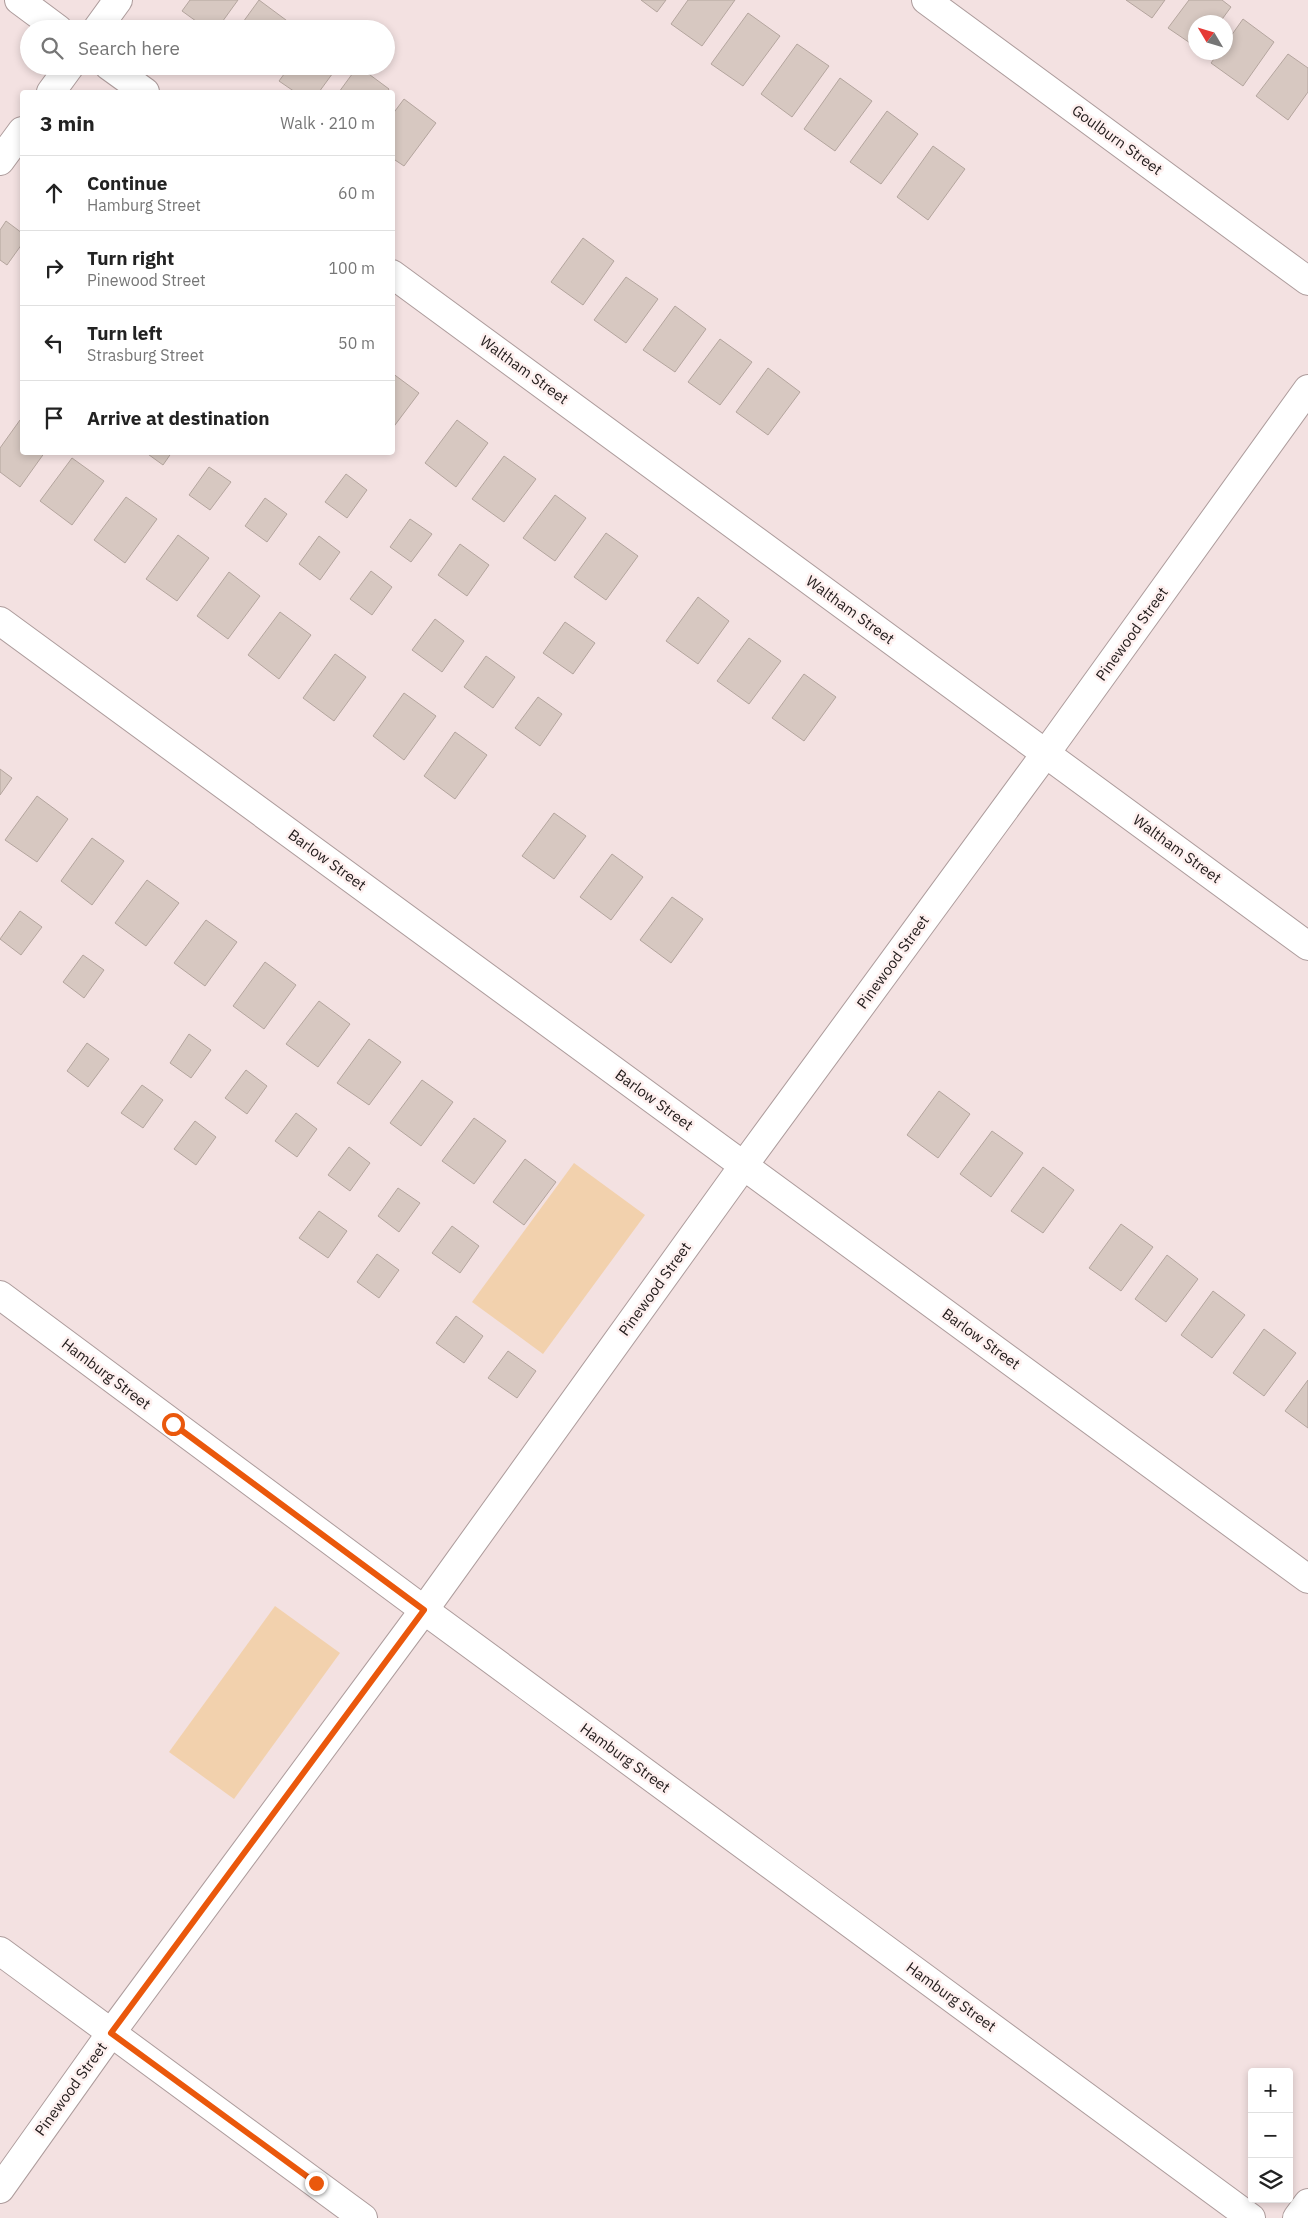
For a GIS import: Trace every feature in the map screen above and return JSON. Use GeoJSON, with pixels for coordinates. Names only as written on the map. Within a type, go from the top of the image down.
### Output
{"type":"FeatureCollection","features":[{"type":"Feature","properties":{"kind":"street"},"geometry":{"type":"LineString","coordinates":[[19,0],[46,20]]}},
{"type":"Feature","properties":{"kind":"street"},"geometry":{"type":"LineString","coordinates":[[104,20],[118,0]]}},
{"type":"Feature","properties":{"kind":"street","name":"Goulburn Street"},"geometry":{"type":"LineString","coordinates":[[926,0],[1308,281]]}},
{"type":"Feature","properties":{"kind":"street"},"geometry":{"type":"LineString","coordinates":[[52,90],[63,75]]}},
{"type":"Feature","properties":{"kind":"street"},"geometry":{"type":"LineString","coordinates":[[121,75],[142,90]]}},
{"type":"Feature","properties":{"kind":"street"},"geometry":{"type":"LineString","coordinates":[[0,161],[20,134]]}},
{"type":"Feature","properties":{"kind":"street","name":"Waltham Street"},"geometry":{"type":"LineString","coordinates":[[395,276],[1308,946]]}},
{"type":"Feature","properties":{"kind":"street","name":"Pinewood Street"},"geometry":{"type":"LineString","coordinates":[[0,2189],[111,2033],[424,1610],[744,1165],[1046,753],[1308,388]]}},
{"type":"Feature","properties":{"kind":"street","name":"Barlow Street"},"geometry":{"type":"LineString","coordinates":[[0,621],[1308,1579]]}},
{"type":"Feature","properties":{"kind":"street","name":"Hamburg Street"},"geometry":{"type":"LineString","coordinates":[[0,1295],[424,1610],[1251,2218]]}},
{"type":"Feature","properties":{"kind":"street"},"geometry":{"type":"LineString","coordinates":[[0,1951],[363,2218]]}},
{"type":"Feature","properties":{"kind":"street"},"geometry":{"type":"LineString","coordinates":[[1297,2218],[1308,2202]]}},
{"type":"Feature","properties":{"kind":"shaded area"},"geometry":{"type":"Polygon","coordinates":[[[574,1163],[645,1215],[543,1354],[472,1302],[574,1163]]]}},
{"type":"Feature","properties":{"kind":"shaded area"},"geometry":{"type":"Polygon","coordinates":[[[275,1606],[340,1653],[234,1799],[169,1752],[275,1606]]]}},
{"type":"Feature","properties":{"kind":"building"},"geometry":{"type":"Polygon","coordinates":[[[190,0],[238,0],[224,20],[194,20],[182,11],[190,0]]]}},
{"type":"Feature","properties":{"kind":"building"},"geometry":{"type":"Polygon","coordinates":[[[259,0],[286,20],[245,20],[259,0]]]}},
{"type":"Feature","properties":{"kind":"building"},"geometry":{"type":"Polygon","coordinates":[[[641,0],[666,0],[657,12],[641,0]]]}},
{"type":"Feature","properties":{"kind":"building"},"geometry":{"type":"Polygon","coordinates":[[[688,0],[735,0],[702,46],[671,24],[688,0]]]}},
{"type":"Feature","properties":{"kind":"building"},"geometry":{"type":"Polygon","coordinates":[[[1126,0],[1165,0],[1152,18],[1126,0]]]}},
{"type":"Feature","properties":{"kind":"building"},"geometry":{"type":"Polygon","coordinates":[[[1189,0],[1222,0],[1231,7],[1225,15],[1188,15],[1188,42],[1168,28],[1189,0]]]}},
{"type":"Feature","properties":{"kind":"building"},"geometry":{"type":"Polygon","coordinates":[[[748,13],[780,36],[743,86],[711,64],[748,13]]]}},
{"type":"Feature","properties":{"kind":"building"},"geometry":{"type":"Polygon","coordinates":[[[1243,19],[1274,42],[1243,86],[1211,63],[1213,60],[1233,60],[1233,33],[1243,19]]]}},
{"type":"Feature","properties":{"kind":"building"},"geometry":{"type":"Polygon","coordinates":[[[797,44],[829,66],[792,117],[761,94],[797,44]]]}},
{"type":"Feature","properties":{"kind":"building"},"geometry":{"type":"Polygon","coordinates":[[[1288,54],[1308,68],[1308,92],[1288,120],[1256,96],[1288,54]]]}},
{"type":"Feature","properties":{"kind":"building"},"geometry":{"type":"Polygon","coordinates":[[[283,75],[331,75],[320,90],[292,90],[279,81],[283,75]]]}},
{"type":"Feature","properties":{"kind":"building"},"geometry":{"type":"Polygon","coordinates":[[[351,75],[370,75],[389,89],[388,90],[340,90],[351,75]]]}},
{"type":"Feature","properties":{"kind":"building"},"geometry":{"type":"Polygon","coordinates":[[[840,78],[872,101],[835,151],[804,129],[840,78]]]}},
{"type":"Feature","properties":{"kind":"building"},"geometry":{"type":"Polygon","coordinates":[[[404,99],[436,123],[404,166],[395,160],[395,111],[404,99]]]}},
{"type":"Feature","properties":{"kind":"building"},"geometry":{"type":"Polygon","coordinates":[[[887,111],[918,134],[881,184],[850,162],[887,111]]]}},
{"type":"Feature","properties":{"kind":"building"},"geometry":{"type":"Polygon","coordinates":[[[933,146],[965,169],[928,220],[897,197],[933,146]]]}},
{"type":"Feature","properties":{"kind":"building"},"geometry":{"type":"Polygon","coordinates":[[[6,221],[20,232],[20,247],[7,265],[0,260],[0,230],[6,221]]]}},
{"type":"Feature","properties":{"kind":"building"},"geometry":{"type":"Polygon","coordinates":[[[583,238],[614,261],[583,305],[551,282],[583,238]]]}},
{"type":"Feature","properties":{"kind":"building"},"geometry":{"type":"Polygon","coordinates":[[[626,277],[658,299],[626,343],[594,320],[626,277]]]}},
{"type":"Feature","properties":{"kind":"building"},"geometry":{"type":"Polygon","coordinates":[[[675,306],[706,329],[675,372],[643,350],[675,306]]]}},
{"type":"Feature","properties":{"kind":"building"},"geometry":{"type":"Polygon","coordinates":[[[720,339],[752,362],[720,405],[688,382],[720,339]]]}},
{"type":"Feature","properties":{"kind":"building"},"geometry":{"type":"Polygon","coordinates":[[[768,368],[800,392],[768,435],[736,412],[768,368]]]}},
{"type":"Feature","properties":{"kind":"building"},"geometry":{"type":"Polygon","coordinates":[[[395,375],[419,393],[395,425],[395,375]]]}},
{"type":"Feature","properties":{"kind":"building"},"geometry":{"type":"Polygon","coordinates":[[[20,420],[20,455],[43,455],[20,487],[0,472],[0,448],[20,420]]]}},
{"type":"Feature","properties":{"kind":"building"},"geometry":{"type":"Polygon","coordinates":[[[457,420],[488,443],[456,487],[425,463],[457,420]]]}},
{"type":"Feature","properties":{"kind":"building"},"geometry":{"type":"Polygon","coordinates":[[[149,455],[170,455],[163,465],[149,455]]]}},
{"type":"Feature","properties":{"kind":"building"},"geometry":{"type":"Polygon","coordinates":[[[504,456],[536,479],[504,522],[472,499],[504,456]]]}},
{"type":"Feature","properties":{"kind":"building"},"geometry":{"type":"Polygon","coordinates":[[[72,458],[104,481],[72,525],[40,501],[72,458]]]}},
{"type":"Feature","properties":{"kind":"building"},"geometry":{"type":"Polygon","coordinates":[[[209,467],[231,482],[210,510],[189,495],[209,467]]]}},
{"type":"Feature","properties":{"kind":"building"},"geometry":{"type":"Polygon","coordinates":[[[346,474],[367,490],[347,518],[325,502],[346,474]]]}},
{"type":"Feature","properties":{"kind":"building"},"geometry":{"type":"Polygon","coordinates":[[[555,495],[586,518],[555,561],[523,538],[555,495]]]}},
{"type":"Feature","properties":{"kind":"building"},"geometry":{"type":"Polygon","coordinates":[[[126,497],[157,519],[125,563],[94,540],[126,497]]]}},
{"type":"Feature","properties":{"kind":"building"},"geometry":{"type":"Polygon","coordinates":[[[265,498],[287,514],[267,542],[245,526],[265,498]]]}},
{"type":"Feature","properties":{"kind":"building"},"geometry":{"type":"Polygon","coordinates":[[[410,519],[432,534],[411,562],[390,547],[410,519]]]}},
{"type":"Feature","properties":{"kind":"building"},"geometry":{"type":"Polygon","coordinates":[[[606,533],[638,556],[606,600],[574,577],[606,533]]]}},
{"type":"Feature","properties":{"kind":"building"},"geometry":{"type":"Polygon","coordinates":[[[178,535],[209,558],[177,601],[146,579],[178,535]]]}},
{"type":"Feature","properties":{"kind":"building"},"geometry":{"type":"Polygon","coordinates":[[[319,536],[340,552],[320,580],[299,564],[319,536]]]}},
{"type":"Feature","properties":{"kind":"building"},"geometry":{"type":"Polygon","coordinates":[[[460,544],[489,565],[467,596],[438,575],[460,544]]]}},
{"type":"Feature","properties":{"kind":"building"},"geometry":{"type":"Polygon","coordinates":[[[371,571],[392,587],[372,615],[350,599],[371,571]]]}},
{"type":"Feature","properties":{"kind":"building"},"geometry":{"type":"Polygon","coordinates":[[[229,572],[260,596],[228,639],[197,616],[229,572]]]}},
{"type":"Feature","properties":{"kind":"building"},"geometry":{"type":"Polygon","coordinates":[[[698,597],[729,621],[698,664],[666,641],[698,597]]]}},
{"type":"Feature","properties":{"kind":"building"},"geometry":{"type":"Polygon","coordinates":[[[280,612],[311,635],[279,679],[248,655],[280,612]]]}},
{"type":"Feature","properties":{"kind":"building"},"geometry":{"type":"Polygon","coordinates":[[[435,619],[464,641],[442,672],[412,650],[435,619]]]}},
{"type":"Feature","properties":{"kind":"building"},"geometry":{"type":"Polygon","coordinates":[[[565,622],[595,643],[573,674],[543,653],[565,622]]]}},
{"type":"Feature","properties":{"kind":"building"},"geometry":{"type":"Polygon","coordinates":[[[749,638],[781,661],[749,704],[717,681],[749,638]]]}},
{"type":"Feature","properties":{"kind":"building"},"geometry":{"type":"Polygon","coordinates":[[[335,654],[366,677],[334,721],[303,698],[335,654]]]}},
{"type":"Feature","properties":{"kind":"building"},"geometry":{"type":"Polygon","coordinates":[[[486,656],[515,677],[493,708],[464,687],[486,656]]]}},
{"type":"Feature","properties":{"kind":"building"},"geometry":{"type":"Polygon","coordinates":[[[804,674],[836,697],[804,741],[772,718],[804,674]]]}},
{"type":"Feature","properties":{"kind":"building"},"geometry":{"type":"Polygon","coordinates":[[[404,693],[436,716],[404,760],[373,736],[404,693]]]}},
{"type":"Feature","properties":{"kind":"building"},"geometry":{"type":"Polygon","coordinates":[[[538,697],[562,714],[540,746],[515,728],[538,697]]]}},
{"type":"Feature","properties":{"kind":"building"},"geometry":{"type":"Polygon","coordinates":[[[455,732],[487,755],[455,799],[424,776],[455,732]]]}},
{"type":"Feature","properties":{"kind":"building"},"geometry":{"type":"Polygon","coordinates":[[[0,769],[12,778],[0,795],[0,769]]]}},
{"type":"Feature","properties":{"kind":"building"},"geometry":{"type":"Polygon","coordinates":[[[37,796],[68,819],[37,862],[5,840],[37,796]]]}},
{"type":"Feature","properties":{"kind":"building"},"geometry":{"type":"Polygon","coordinates":[[[554,813],[586,836],[554,879],[522,856],[554,813]]]}},
{"type":"Feature","properties":{"kind":"building"},"geometry":{"type":"Polygon","coordinates":[[[92,838],[124,861],[92,905],[61,881],[92,838]]]}},
{"type":"Feature","properties":{"kind":"building"},"geometry":{"type":"Polygon","coordinates":[[[612,854],[643,877],[611,920],[580,897],[612,854]]]}},
{"type":"Feature","properties":{"kind":"building"},"geometry":{"type":"Polygon","coordinates":[[[147,880],[179,903],[146,946],[115,923],[147,880]]]}},
{"type":"Feature","properties":{"kind":"building"},"geometry":{"type":"Polygon","coordinates":[[[672,897],[703,919],[671,963],[640,940],[672,897]]]}},
{"type":"Feature","properties":{"kind":"building"},"geometry":{"type":"Polygon","coordinates":[[[20,911],[42,927],[21,955],[0,939],[20,911]]]}},
{"type":"Feature","properties":{"kind":"building"},"geometry":{"type":"Polygon","coordinates":[[[206,920],[237,942],[205,986],[174,963],[206,920]]]}},
{"type":"Feature","properties":{"kind":"building"},"geometry":{"type":"Polygon","coordinates":[[[83,955],[104,970],[84,998],[63,982],[83,955]]]}},
{"type":"Feature","properties":{"kind":"building"},"geometry":{"type":"Polygon","coordinates":[[[265,962],[296,985],[264,1029],[233,1006],[265,962]]]}},
{"type":"Feature","properties":{"kind":"building"},"geometry":{"type":"Polygon","coordinates":[[[319,1001],[350,1024],[318,1067],[286,1044],[319,1001]]]}},
{"type":"Feature","properties":{"kind":"building"},"geometry":{"type":"Polygon","coordinates":[[[189,1034],[211,1050],[191,1078],[170,1063],[189,1034]]]}},
{"type":"Feature","properties":{"kind":"building"},"geometry":{"type":"Polygon","coordinates":[[[369,1039],[401,1062],[369,1105],[337,1083],[369,1039]]]}},
{"type":"Feature","properties":{"kind":"building"},"geometry":{"type":"Polygon","coordinates":[[[87,1043],[109,1059],[88,1087],[67,1071],[87,1043]]]}},
{"type":"Feature","properties":{"kind":"building"},"geometry":{"type":"Polygon","coordinates":[[[246,1070],[267,1086],[247,1114],[225,1098],[246,1070]]]}},
{"type":"Feature","properties":{"kind":"building"},"geometry":{"type":"Polygon","coordinates":[[[422,1080],[453,1102],[421,1146],[390,1123],[422,1080]]]}},
{"type":"Feature","properties":{"kind":"building"},"geometry":{"type":"Polygon","coordinates":[[[142,1085],[163,1100],[143,1128],[121,1113],[142,1085]]]}},
{"type":"Feature","properties":{"kind":"building"},"geometry":{"type":"Polygon","coordinates":[[[939,1091],[970,1114],[938,1158],[907,1135],[939,1091]]]}},
{"type":"Feature","properties":{"kind":"building"},"geometry":{"type":"Polygon","coordinates":[[[296,1113],[317,1129],[297,1157],[275,1141],[296,1113]]]}},
{"type":"Feature","properties":{"kind":"building"},"geometry":{"type":"Polygon","coordinates":[[[474,1118],[506,1141],[474,1184],[442,1161],[474,1118]]]}},
{"type":"Feature","properties":{"kind":"building"},"geometry":{"type":"Polygon","coordinates":[[[195,1121],[216,1137],[196,1165],[174,1149],[195,1121]]]}},
{"type":"Feature","properties":{"kind":"building"},"geometry":{"type":"Polygon","coordinates":[[[992,1131],[1023,1153],[991,1197],[960,1174],[992,1131]]]}},
{"type":"Feature","properties":{"kind":"building"},"geometry":{"type":"Polygon","coordinates":[[[349,1147],[370,1163],[350,1191],[328,1175],[349,1147]]]}},
{"type":"Feature","properties":{"kind":"building"},"geometry":{"type":"Polygon","coordinates":[[[525,1159],[556,1182],[524,1225],[493,1202],[525,1159]]]}},
{"type":"Feature","properties":{"kind":"building"},"geometry":{"type":"Polygon","coordinates":[[[1043,1167],[1074,1190],[1043,1233],[1011,1211],[1043,1167]]]}},
{"type":"Feature","properties":{"kind":"building"},"geometry":{"type":"Polygon","coordinates":[[[398,1188],[420,1203],[399,1232],[378,1216],[398,1188]]]}},
{"type":"Feature","properties":{"kind":"building"},"geometry":{"type":"Polygon","coordinates":[[[319,1211],[347,1231],[328,1258],[299,1238],[319,1211]]]}},
{"type":"Feature","properties":{"kind":"building"},"geometry":{"type":"Polygon","coordinates":[[[1121,1224],[1153,1247],[1121,1291],[1089,1268],[1121,1224]]]}},
{"type":"Feature","properties":{"kind":"building"},"geometry":{"type":"Polygon","coordinates":[[[452,1226],[479,1246],[460,1273],[432,1253],[452,1226]]]}},
{"type":"Feature","properties":{"kind":"building"},"geometry":{"type":"Polygon","coordinates":[[[377,1254],[399,1270],[379,1298],[357,1282],[377,1254]]]}},
{"type":"Feature","properties":{"kind":"building"},"geometry":{"type":"Polygon","coordinates":[[[1167,1255],[1198,1279],[1166,1322],[1135,1299],[1167,1255]]]}},
{"type":"Feature","properties":{"kind":"building"},"geometry":{"type":"Polygon","coordinates":[[[1213,1291],[1245,1315],[1212,1358],[1181,1335],[1213,1291]]]}},
{"type":"Feature","properties":{"kind":"building"},"geometry":{"type":"Polygon","coordinates":[[[456,1316],[483,1336],[464,1363],[436,1343],[456,1316]]]}},
{"type":"Feature","properties":{"kind":"building"},"geometry":{"type":"Polygon","coordinates":[[[1264,1329],[1296,1353],[1264,1396],[1233,1373],[1264,1329]]]}},
{"type":"Feature","properties":{"kind":"building"},"geometry":{"type":"Polygon","coordinates":[[[508,1351],[536,1371],[517,1398],[488,1378],[508,1351]]]}},
{"type":"Feature","properties":{"kind":"building"},"geometry":{"type":"Polygon","coordinates":[[[1308,1380],[1308,1428],[1285,1411],[1308,1380]]]}},
{"type":"Feature","properties":{"kind":"route"},"geometry":{"type":"LineString","coordinates":[[173,1424],[424,1610],[111,2033],[316,2183]]}}]}
